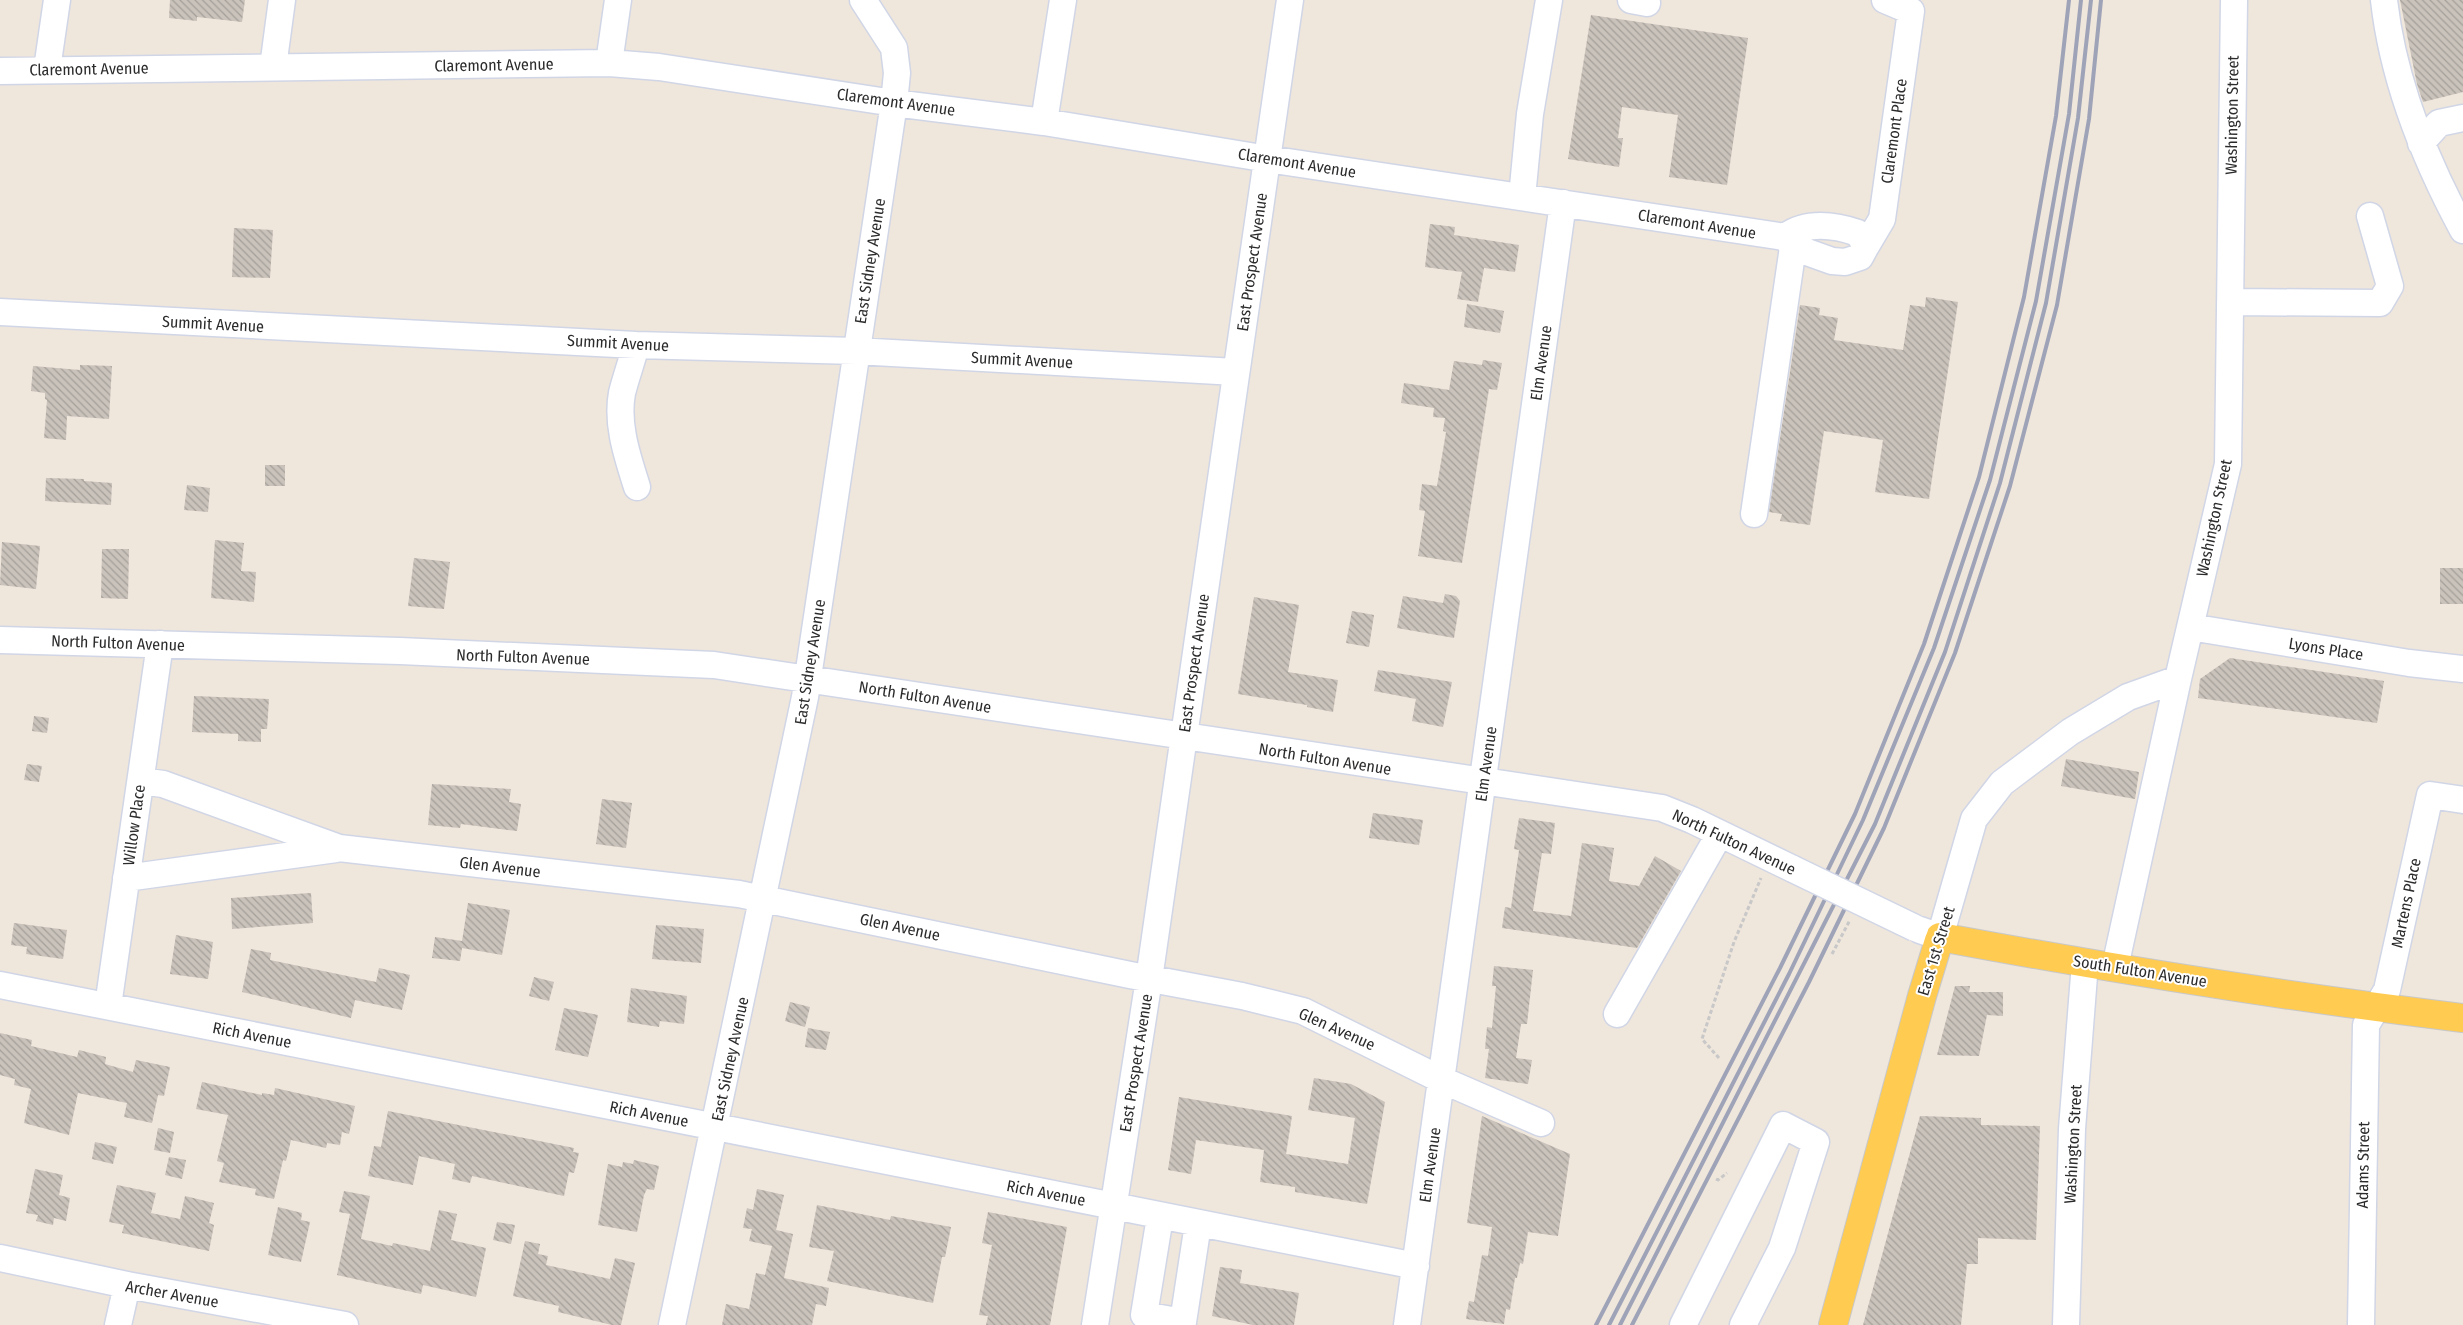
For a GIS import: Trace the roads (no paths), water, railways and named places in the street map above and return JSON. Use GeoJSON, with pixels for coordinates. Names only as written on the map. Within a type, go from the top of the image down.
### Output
{"type":"FeatureCollection","features":[{"type":"Feature","properties":{"kind":"main road","name":"South Fulton Avenue"},"geometry":{"type":"LineString","coordinates":[[1940,937],[2085,963],[2376,1008],[2463,1018]]}},
{"type":"Feature","properties":{"kind":"main road","name":"East 1st Street"},"geometry":{"type":"LineString","coordinates":[[1833,1325],[1922,996],[1940,937]]}},
{"type":"Feature","properties":{"kind":"street"},"geometry":{"type":"LineString","coordinates":[[47,69],[57,0]]}},
{"type":"Feature","properties":{"kind":"street"},"geometry":{"type":"LineString","coordinates":[[273,67],[282,0]]}},
{"type":"Feature","properties":{"kind":"street"},"geometry":{"type":"LineString","coordinates":[[609,63],[618,0]]}},
{"type":"Feature","properties":{"kind":"street","name":"East Sidney Avenue"},"geometry":{"type":"LineString","coordinates":[[672,1325],[716,1127],[808,680],[894,103],[897,73],[894,48],[863,0]]}},
{"type":"Feature","properties":{"kind":"street"},"geometry":{"type":"LineString","coordinates":[[1044,122],[1063,0]]}},
{"type":"Feature","properties":{"kind":"street","name":"East Prospect Avenue"},"geometry":{"type":"LineString","coordinates":[[1095,1325],[1149,979],[1290,0]]}},
{"type":"Feature","properties":{"kind":"street"},"geometry":{"type":"LineString","coordinates":[[1522,197],[1530,114],[1549,0]]}},
{"type":"Feature","properties":{"kind":"street","name":"Claremont Place"},"geometry":{"type":"LineString","coordinates":[[1866,246],[1882,219],[1911,11],[1885,0]]}},
{"type":"Feature","properties":{"kind":"street","name":"Washington Street"},"geometry":{"type":"LineString","coordinates":[[2115,967],[2178,679],[2228,464],[2234,0]]}},
{"type":"Feature","properties":{"kind":"street"},"geometry":{"type":"LineString","coordinates":[[2384,0],[2405,102],[2421,143],[2463,230]]}},
{"type":"Feature","properties":{"kind":"street","name":"Claremont Avenue"},"geometry":{"type":"LineString","coordinates":[[0,71],[609,63],[660,67],[894,103],[1044,122],[1268,159],[1563,203],[1789,242],[1832,262],[1845,262],[1860,257],[1866,246],[1858,233],[1845,228],[1796,229],[1789,242]]}},
{"type":"Feature","properties":{"kind":"street"},"geometry":{"type":"LineString","coordinates":[[2421,143],[2439,123],[2463,118]]}},
{"type":"Feature","properties":{"kind":"street","name":"Elm Avenue"},"geometry":{"type":"LineString","coordinates":[[1407,1325],[1484,783],[1563,203]]}},
{"type":"Feature","properties":{"kind":"street"},"geometry":{"type":"LineString","coordinates":[[2230,302],[2380,303],[2390,286],[2370,216]]}},
{"type":"Feature","properties":{"kind":"street"},"geometry":{"type":"LineString","coordinates":[[1754,514],[1789,242]]}},
{"type":"Feature","properties":{"kind":"street","name":"Summit Avenue"},"geometry":{"type":"LineString","coordinates":[[0,312],[636,345],[856,351],[1236,372]]}},
{"type":"Feature","properties":{"kind":"street"},"geometry":{"type":"LineString","coordinates":[[636,345],[622,392],[621,412],[625,444],[637,487]]}},
{"type":"Feature","properties":{"kind":"street","name":"Lyons Place"},"geometry":{"type":"LineString","coordinates":[[2190,627],[2463,670]]}},
{"type":"Feature","properties":{"kind":"street","name":"North Fulton Avenue"},"geometry":{"type":"LineString","coordinates":[[0,640],[390,651],[714,665],[1484,783],[1662,808],[1692,820],[1719,835],[1827,886]]}},
{"type":"Feature","properties":{"kind":"street","name":"Willow Place"},"geometry":{"type":"LineString","coordinates":[[108,1006],[160,644]]}},
{"type":"Feature","properties":{"kind":"street","name":"East 1st Street"},"geometry":{"type":"LineString","coordinates":[[1940,937],[1974,819],[2002,784],[2070,732],[2119,702],[2178,679]]}},
{"type":"Feature","properties":{"kind":"street","name":"Glen Avenue"},"geometry":{"type":"LineString","coordinates":[[141,781],[163,784],[340,848],[739,894],[1149,979],[1242,996],[1303,1011],[1442,1080],[1540,1123]]}},
{"type":"Feature","properties":{"kind":"street","name":"Martens Place"},"geometry":{"type":"LineString","coordinates":[[2376,1008],[2387,990],[2430,795],[2463,800]]}},
{"type":"Feature","properties":{"kind":"street"},"geometry":{"type":"LineString","coordinates":[[1617,1014],[1719,835]]}},
{"type":"Feature","properties":{"kind":"street","name":"Glen Avenue"},"geometry":{"type":"LineString","coordinates":[[126,878],[340,848]]}},
{"type":"Feature","properties":{"kind":"street","name":"South Fulton Avenue"},"geometry":{"type":"LineString","coordinates":[[1827,886],[1915,928],[1940,937]]}},
{"type":"Feature","properties":{"kind":"street","name":"Washington Street"},"geometry":{"type":"LineString","coordinates":[[2066,1325],[2072,1129],[2085,963]]}},
{"type":"Feature","properties":{"kind":"street","name":"Rich Avenue"},"geometry":{"type":"LineString","coordinates":[[0,985],[1416,1266]]}},
{"type":"Feature","properties":{"kind":"street","name":"Adams Street"},"geometry":{"type":"LineString","coordinates":[[2361,1325],[2366,1025],[2376,1008]]}},
{"type":"Feature","properties":{"kind":"street"},"geometry":{"type":"LineString","coordinates":[[1683,1325],[1783,1125],[1816,1142],[1782,1248],[1743,1325]]}},
{"type":"Feature","properties":{"kind":"street"},"geometry":{"type":"LineString","coordinates":[[1160,1216],[1144,1315],[1183,1322],[1198,1224]]}},
{"type":"Feature","properties":{"kind":"street","name":"Archer Avenue"},"geometry":{"type":"LineString","coordinates":[[0,1258],[127,1286],[346,1325]]}},
{"type":"Feature","properties":{"kind":"street"},"geometry":{"type":"LineString","coordinates":[[118,1325],[127,1286]]}},
{"type":"Feature","properties":{"kind":"railway"},"geometry":{"type":"LineString","coordinates":[[1596,1325],[1780,968],[1855,814],[1924,644],[1979,477],[2024,297],[2056,116],[2069,0]]}},
{"type":"Feature","properties":{"kind":"railway"},"geometry":{"type":"LineString","coordinates":[[1609,1325],[1789,974],[1863,820],[1934,648],[1990,480],[2036,301],[2069,114],[2081,0]]}},
{"type":"Feature","properties":{"kind":"railway"},"geometry":{"type":"LineString","coordinates":[[1620,1325],[1875,824],[1945,652],[2000,483],[2046,303],[2078,118],[2091,0]]}},
{"type":"Feature","properties":{"kind":"railway"},"geometry":{"type":"LineString","coordinates":[[1632,1325],[1809,982],[1884,828],[1955,653],[2010,486],[2057,305],[2089,119],[2101,0]]}}]}
